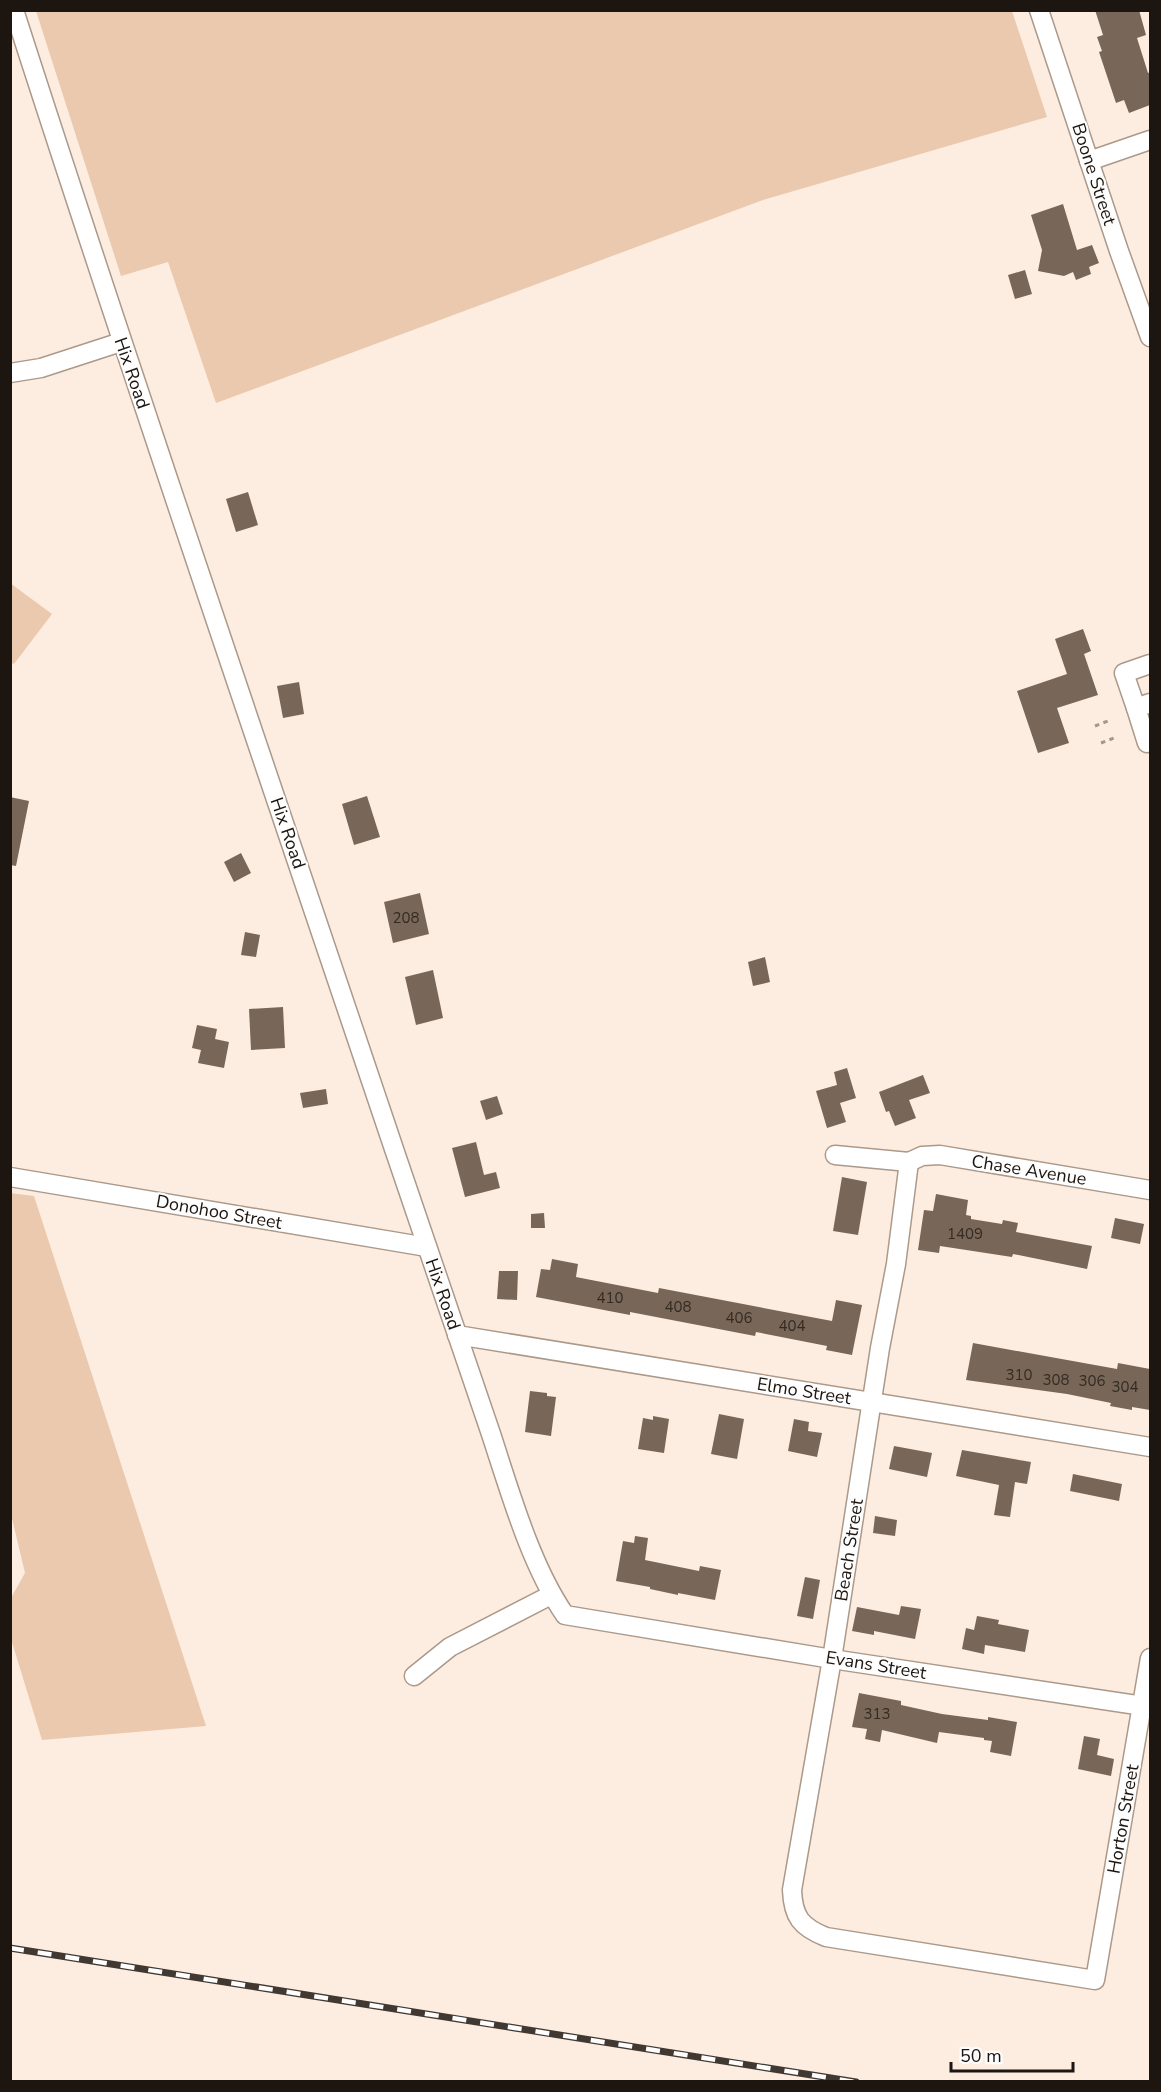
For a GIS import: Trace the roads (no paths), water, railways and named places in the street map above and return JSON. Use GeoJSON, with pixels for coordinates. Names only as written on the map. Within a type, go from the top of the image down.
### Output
{"type":"FeatureCollection","features":[{"type":"Feature","properties":{"kind":"street","name":"Hix Road"},"geometry":{"type":"LineString","coordinates":[[14,10],[121,342],[518,1515],[551,1595],[565,1615],[602,1621]]}},
{"type":"Feature","properties":{"kind":"street","name":"Boone Street"},"geometry":{"type":"LineString","coordinates":[[1039,10],[1119,251],[1147,314],[1150,337]]}},
{"type":"Feature","properties":{"kind":"street"},"geometry":{"type":"LineString","coordinates":[[1089,161],[1150,140]]}},
{"type":"Feature","properties":{"kind":"street"},"geometry":{"type":"LineString","coordinates":[[10,373],[41,368],[121,342]]}},
{"type":"Feature","properties":{"kind":"street"},"geometry":{"type":"LineString","coordinates":[[1150,664],[1124,674],[1143,706],[1147,743],[1150,742]]}},
{"type":"Feature","properties":{"kind":"street","name":"Chase Avenue"},"geometry":{"type":"LineString","coordinates":[[836,1155],[909,1162],[922,1156],[940,1155],[1150,1190]]}},
{"type":"Feature","properties":{"kind":"street","name":"Beach Street"},"geometry":{"type":"LineString","coordinates":[[909,1162],[896,1264],[792,1890],[793,1907],[800,1921],[812,1931],[826,1937],[1095,1980]]}},
{"type":"Feature","properties":{"kind":"street","name":"Donohoo Street"},"geometry":{"type":"LineString","coordinates":[[10,1177],[427,1247]]}},
{"type":"Feature","properties":{"kind":"street","name":"Elmo Street"},"geometry":{"type":"LineString","coordinates":[[457,1335],[1150,1447]]}},
{"type":"Feature","properties":{"kind":"street"},"geometry":{"type":"LineString","coordinates":[[414,1676],[450,1647],[551,1595]]}},
{"type":"Feature","properties":{"kind":"street","name":"Evans Street"},"geometry":{"type":"LineString","coordinates":[[602,1621],[832,1659],[1146,1706]]}},
{"type":"Feature","properties":{"kind":"street","name":"Horton Street"},"geometry":{"type":"LineString","coordinates":[[1095,1980],[1146,1706],[1150,1658]]}},
{"type":"Feature","properties":{"kind":"railway"},"geometry":{"type":"LineString","coordinates":[[10,1948],[856,2082]]}}]}
